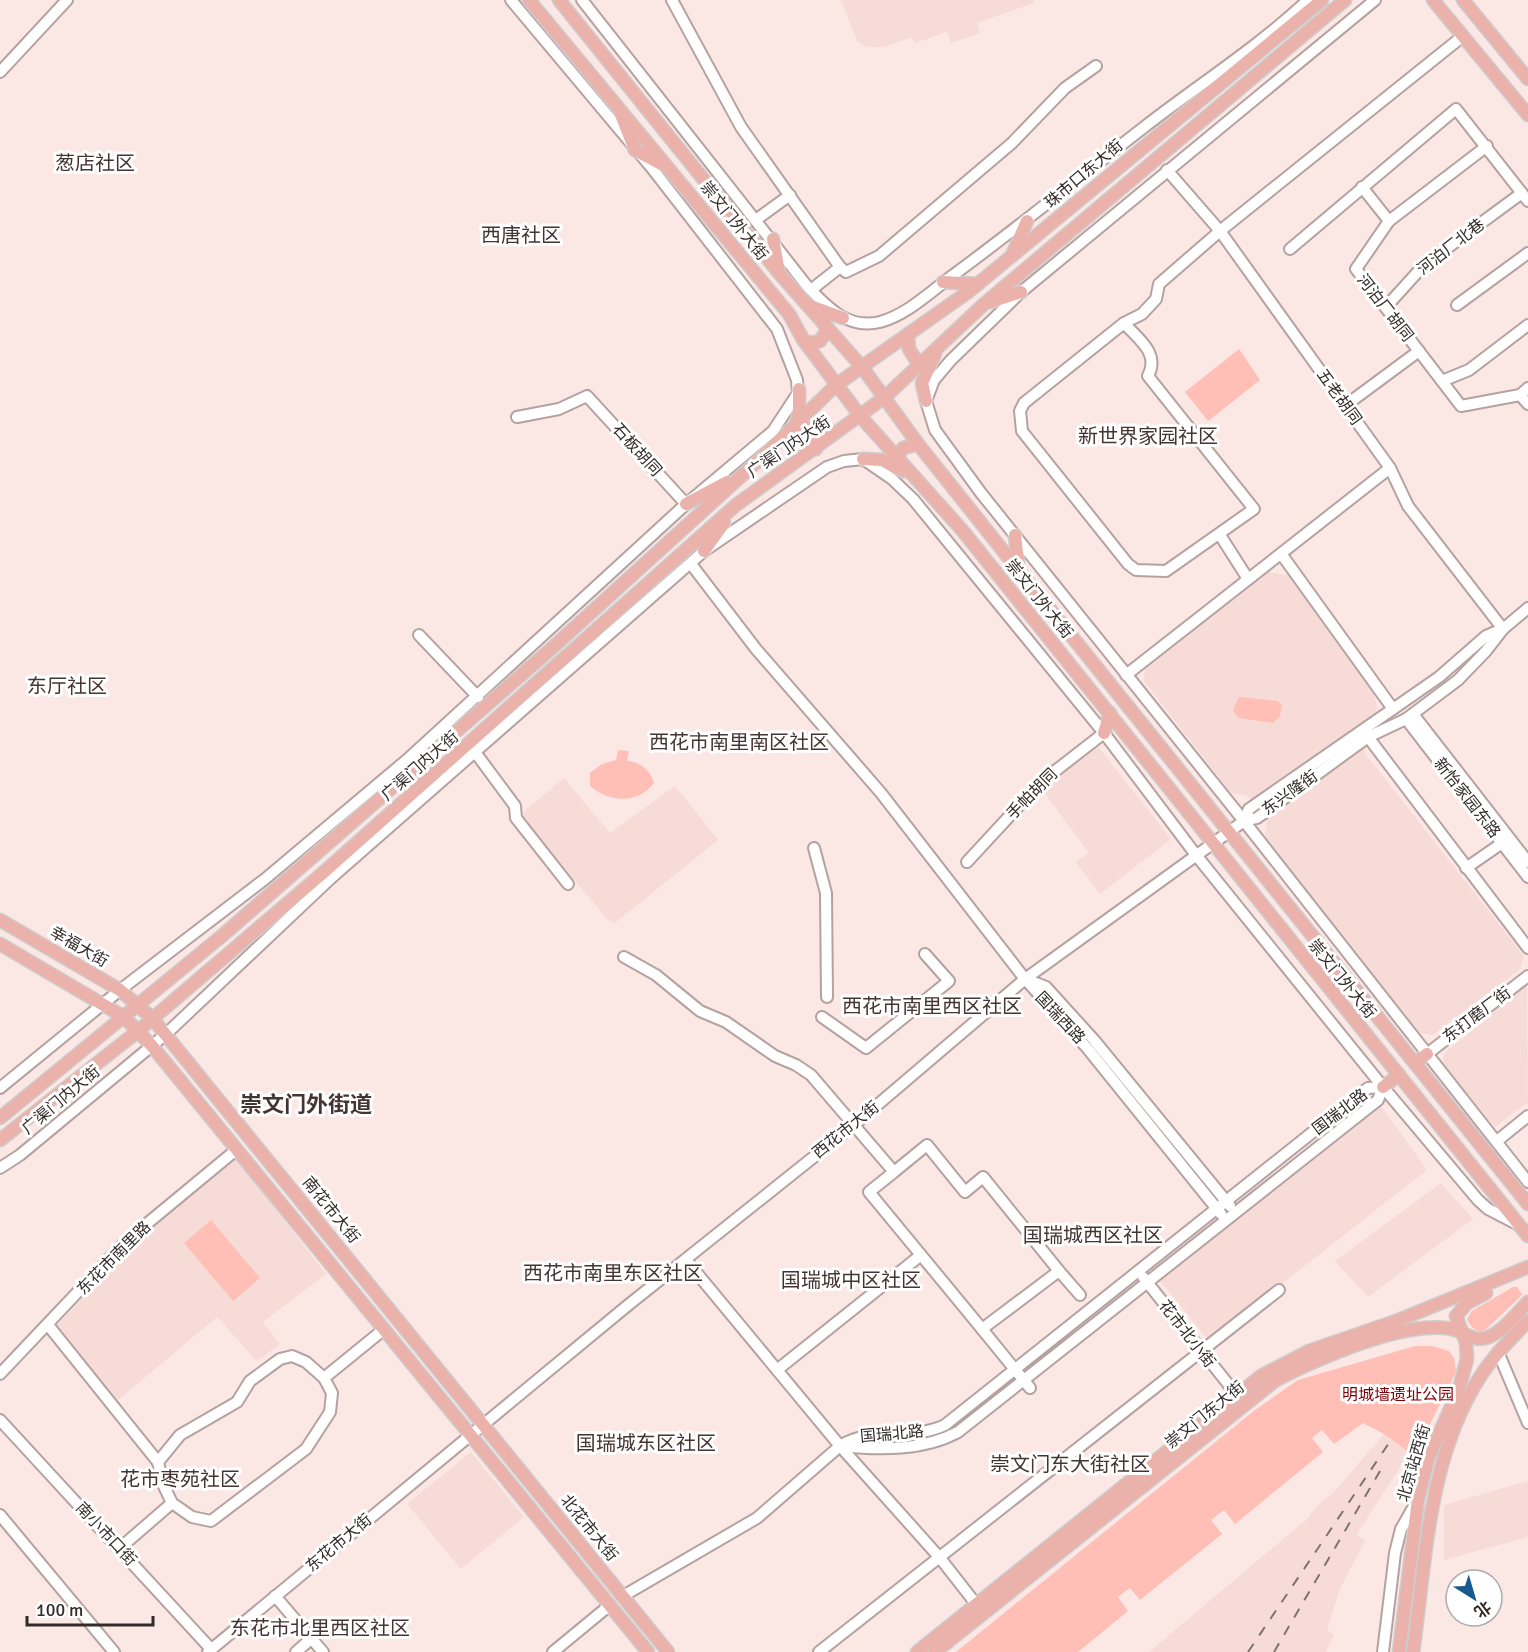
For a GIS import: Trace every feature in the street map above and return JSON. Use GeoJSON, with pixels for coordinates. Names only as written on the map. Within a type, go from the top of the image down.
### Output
{"type":"FeatureCollection","features":[{"type":"Feature","properties":{"kind":"main road","name":"崇文门外大街"},"geometry":{"type":"LineString","coordinates":[[530,0],[615,100],[789,314],[804,341],[861,417],[946,510],[1528,1236]]}},
{"type":"Feature","properties":{"kind":"main road","name":"崇文门外大街"},"geometry":{"type":"LineString","coordinates":[[559,0],[779,273],[862,367],[918,444],[1528,1204]]}},
{"type":"Feature","properties":{"kind":"main road","name":"珠市口东大街"},"geometry":{"type":"LineString","coordinates":[[862,367],[908,337],[978,284],[1322,0]]}},
{"type":"Feature","properties":{"kind":"main road"},"geometry":{"type":"LineString","coordinates":[[926,401],[922,383],[938,347],[983,305],[1345,0]]}},
{"type":"Feature","properties":{"kind":"main road"},"geometry":{"type":"LineString","coordinates":[[1433,0],[1528,115]]}},
{"type":"Feature","properties":{"kind":"main road"},"geometry":{"type":"LineString","coordinates":[[1468,2],[1528,79]]}},
{"type":"Feature","properties":{"kind":"main road"},"geometry":{"type":"LineString","coordinates":[[615,100],[635,150],[670,168]]}},
{"type":"Feature","properties":{"kind":"main road"},"geometry":{"type":"LineString","coordinates":[[1012,255],[1027,221]]}},
{"type":"Feature","properties":{"kind":"main road"},"geometry":{"type":"LineString","coordinates":[[773,239],[779,273]]}},
{"type":"Feature","properties":{"kind":"main road"},"geometry":{"type":"LineString","coordinates":[[943,282],[978,284]]}},
{"type":"Feature","properties":{"kind":"main road"},"geometry":{"type":"LineString","coordinates":[[983,305],[1021,292]]}},
{"type":"Feature","properties":{"kind":"main road"},"geometry":{"type":"LineString","coordinates":[[808,305],[843,318]]}},
{"type":"Feature","properties":{"kind":"main road"},"geometry":{"type":"LineString","coordinates":[[804,341],[811,343],[820,341],[825,335],[825,323]]}},
{"type":"Feature","properties":{"kind":"main road"},"geometry":{"type":"LineString","coordinates":[[908,337],[910,354],[916,360],[924,361]]}},
{"type":"Feature","properties":{"kind":"main road","name":"广渠门内大街"},"geometry":{"type":"LineString","coordinates":[[0,1140],[138,1030],[323,873],[736,505],[779,471],[816,449],[861,417],[938,347]]}},
{"type":"Feature","properties":{"kind":"main road","name":"广渠门内大街"},"geometry":{"type":"LineString","coordinates":[[0,1118],[139,1005],[551,650],[796,426],[836,386],[862,367]]}},
{"type":"Feature","properties":{"kind":"main road"},"geometry":{"type":"LineString","coordinates":[[799,389],[796,426],[804,426],[816,435],[816,449]]}},
{"type":"Feature","properties":{"kind":"main road"},"geometry":{"type":"LineString","coordinates":[[897,459],[903,448],[918,444]]}},
{"type":"Feature","properties":{"kind":"main road"},"geometry":{"type":"LineString","coordinates":[[862,459],[882,460],[898,467],[918,481]]}},
{"type":"Feature","properties":{"kind":"main road"},"geometry":{"type":"LineString","coordinates":[[686,504],[744,473]]}},
{"type":"Feature","properties":{"kind":"main road"},"geometry":{"type":"LineString","coordinates":[[704,551],[736,505]]}},
{"type":"Feature","properties":{"kind":"main road"},"geometry":{"type":"LineString","coordinates":[[1015,535],[1020,572]]}},
{"type":"Feature","properties":{"kind":"main road"},"geometry":{"type":"LineString","coordinates":[[1104,733],[1110,713]]}},
{"type":"Feature","properties":{"kind":"main road","name":"幸福大街"},"geometry":{"type":"LineString","coordinates":[[0,920],[120,990],[152,1018]]}},
{"type":"Feature","properties":{"kind":"main road"},"geometry":{"type":"LineString","coordinates":[[0,944],[104,1004],[124,1017],[138,1030],[470,1434]]}},
{"type":"Feature","properties":{"kind":"main road","name":"南花市大街"},"geometry":{"type":"LineString","coordinates":[[152,1018],[483,1425]]}},
{"type":"Feature","properties":{"kind":"main road"},"geometry":{"type":"LineString","coordinates":[[1415,1063],[1427,1054]]}},
{"type":"Feature","properties":{"kind":"main road"},"geometry":{"type":"LineString","coordinates":[[1383,1087],[1399,1075]]}},
{"type":"Feature","properties":{"kind":"main road","name":"崇文门东大街"},"geometry":{"type":"LineString","coordinates":[[1461,1333],[1456,1316],[1460,1309],[1528,1267]]}},
{"type":"Feature","properties":{"kind":"main road","name":"崇文门东大街"},"geometry":{"type":"LineString","coordinates":[[916,1652],[1236,1394],[1276,1366],[1300,1354],[1399,1320],[1509,1277]]}},
{"type":"Feature","properties":{"kind":"main road"},"geometry":{"type":"LineString","coordinates":[[1461,1333],[1480,1339],[1493,1335],[1528,1302]]}},
{"type":"Feature","properties":{"kind":"main road","name":"北京站西街"},"geometry":{"type":"LineString","coordinates":[[1413,1652],[1434,1501],[1443,1461],[1463,1408],[1479,1377],[1498,1352],[1528,1321]]}},
{"type":"Feature","properties":{"kind":"main road","name":"崇文门东大街"},"geometry":{"type":"LineString","coordinates":[[935,1652],[1276,1380],[1319,1360],[1407,1331],[1438,1327],[1461,1333]]}},
{"type":"Feature","properties":{"kind":"main road","name":"北京站西街"},"geometry":{"type":"LineString","coordinates":[[1399,1652],[1418,1498],[1428,1459],[1459,1389],[1467,1359],[1466,1343],[1461,1333]]}},
{"type":"Feature","properties":{"kind":"main road","name":"北花市大街"},"geometry":{"type":"LineString","coordinates":[[483,1425],[668,1652]]}},
{"type":"Feature","properties":{"kind":"main road","name":"北花市大街"},"geometry":{"type":"LineString","coordinates":[[470,1434],[648,1652]]}},
{"type":"Feature","properties":{"kind":"street"},"geometry":{"type":"LineString","coordinates":[[0,72],[67,0]]}},
{"type":"Feature","properties":{"kind":"street","name":"崇文门外大街"},"geometry":{"type":"LineString","coordinates":[[511,0],[737,276],[777,329],[799,389]]}},
{"type":"Feature","properties":{"kind":"street","name":"崇文门外大街"},"geometry":{"type":"LineString","coordinates":[[582,0],[811,290],[843,318]]}},
{"type":"Feature","properties":{"kind":"street"},"geometry":{"type":"LineString","coordinates":[[672,0],[741,128],[840,267],[846,272],[879,256],[1012,143],[1065,88],[1096,66]]}},
{"type":"Feature","properties":{"kind":"street","name":"珠市口东大街"},"geometry":{"type":"LineString","coordinates":[[843,318],[863,324],[880,322],[900,313],[1027,221],[1142,128],[1245,54],[1308,0]]}},
{"type":"Feature","properties":{"kind":"street"},"geometry":{"type":"LineString","coordinates":[[926,401],[934,380],[951,360],[1021,292],[1375,0]]}},
{"type":"Feature","properties":{"kind":"street"},"geometry":{"type":"LineString","coordinates":[[1124,324],[1151,353],[1153,366],[1148,376],[1254,509],[1166,571],[1136,570],[1022,431],[1020,411],[1024,403],[1124,324],[1142,314],[1156,299],[1159,284],[1220,231],[1463,36]]}},
{"type":"Feature","properties":{"kind":"street"},"geometry":{"type":"LineString","coordinates":[[1290,249],[1456,110],[1487,146],[1525,197]]}},
{"type":"Feature","properties":{"kind":"street","name":"河泊厂胡同"},"geometry":{"type":"LineString","coordinates":[[1487,146],[1389,221],[1356,269],[1461,406],[1524,391]]}},
{"type":"Feature","properties":{"kind":"street","name":"五老胡同"},"geometry":{"type":"LineString","coordinates":[[1167,170],[1220,231],[1390,468],[1408,506],[1503,629]]}},
{"type":"Feature","properties":{"kind":"street"},"geometry":{"type":"LineString","coordinates":[[1362,187],[1389,221]]}},
{"type":"Feature","properties":{"kind":"street"},"geometry":{"type":"LineString","coordinates":[[757,219],[790,195]]}},
{"type":"Feature","properties":{"kind":"street","name":"河泊厂北巷"},"geometry":{"type":"LineString","coordinates":[[1386,307],[1424,265],[1525,197]]}},
{"type":"Feature","properties":{"kind":"street"},"geometry":{"type":"LineString","coordinates":[[1457,304],[1528,253]]}},
{"type":"Feature","properties":{"kind":"street"},"geometry":{"type":"LineString","coordinates":[[811,290],[840,267]]}},
{"type":"Feature","properties":{"kind":"street"},"geometry":{"type":"LineString","coordinates":[[1442,381],[1469,370],[1528,325]]}},
{"type":"Feature","properties":{"kind":"street"},"geometry":{"type":"LineString","coordinates":[[1346,405],[1419,351]]}},
{"type":"Feature","properties":{"kind":"street","name":"广渠门内大街"},"geometry":{"type":"LineString","coordinates":[[0,1089],[120,990],[265,879],[478,697],[686,504],[773,431],[799,389]]}},
{"type":"Feature","properties":{"kind":"street"},"geometry":{"type":"LineString","coordinates":[[1524,391],[1528,404]]}},
{"type":"Feature","properties":{"kind":"street","name":"石板胡同"},"geometry":{"type":"LineString","coordinates":[[517,417],[559,409],[587,396],[686,504]]}},
{"type":"Feature","properties":{"kind":"street","name":"崇文门外大街"},"geometry":{"type":"LineString","coordinates":[[926,401],[935,430],[1015,535],[1244,820],[1528,1182]]}},
{"type":"Feature","properties":{"kind":"street","name":"崇文门外大街"},"geometry":{"type":"LineString","coordinates":[[862,459],[892,479],[913,499],[1104,733],[1196,855],[1383,1087],[1483,1206],[1517,1224]]}},
{"type":"Feature","properties":{"kind":"street","name":"广渠门内大街"},"geometry":{"type":"LineString","coordinates":[[0,1168],[20,1155],[166,1034],[330,879],[704,551],[819,472],[844,461],[862,459]]}},
{"type":"Feature","properties":{"kind":"street"},"geometry":{"type":"LineString","coordinates":[[1126,675],[1282,555],[1390,468]]}},
{"type":"Feature","properties":{"kind":"street"},"geometry":{"type":"LineString","coordinates":[[1220,535],[1248,579]]}},
{"type":"Feature","properties":{"kind":"street"},"geometry":{"type":"LineString","coordinates":[[1282,555],[1393,709]]}},
{"type":"Feature","properties":{"kind":"street"},"geometry":{"type":"LineString","coordinates":[[691,564],[756,649],[882,793],[1025,979]]}},
{"type":"Feature","properties":{"kind":"street","name":"东兴隆街"},"geometry":{"type":"LineString","coordinates":[[1244,820],[1257,818],[1368,737],[1409,717],[1458,680],[1486,651],[1503,629],[1528,608]]}},
{"type":"Feature","properties":{"kind":"street","name":"东兴隆街"},"geometry":{"type":"LineString","coordinates":[[1244,820],[1249,809],[1452,668],[1486,636],[1503,629]]}},
{"type":"Feature","properties":{"kind":"street"},"geometry":{"type":"LineString","coordinates":[[419,636],[478,697]]}},
{"type":"Feature","properties":{"kind":"street","name":"新怡家园东路"},"geometry":{"type":"LineString","coordinates":[[1409,717],[1506,841],[1528,877]]}},
{"type":"Feature","properties":{"kind":"street","name":"手帕胡同"},"geometry":{"type":"LineString","coordinates":[[967,862],[1041,782],[1104,733]]}},
{"type":"Feature","properties":{"kind":"street"},"geometry":{"type":"LineString","coordinates":[[1368,737],[1528,948]]}},
{"type":"Feature","properties":{"kind":"street"},"geometry":{"type":"LineString","coordinates":[[476,752],[515,806],[516,818],[568,884]]}},
{"type":"Feature","properties":{"kind":"street","name":"西花市大街"},"geometry":{"type":"LineString","coordinates":[[483,1425],[855,1124],[1025,979],[1244,820]]}},
{"type":"Feature","properties":{"kind":"street"},"geometry":{"type":"LineString","coordinates":[[1466,868],[1506,841]]}},
{"type":"Feature","properties":{"kind":"street","name":"新怡家园东路"},"geometry":{"type":"LineString","coordinates":[[1506,841],[1528,862]]}},
{"type":"Feature","properties":{"kind":"street"},"geometry":{"type":"LineString","coordinates":[[814,848],[826,893],[827,997]]}},
{"type":"Feature","properties":{"kind":"street"},"geometry":{"type":"LineString","coordinates":[[822,1017],[866,1047],[949,981],[925,954]]}},
{"type":"Feature","properties":{"kind":"street"},"geometry":{"type":"LineString","coordinates":[[624,957],[656,975],[700,1011],[726,1022],[775,1056],[803,1070],[855,1124],[894,1172]]}},
{"type":"Feature","properties":{"kind":"street","name":"东打磨厂街"},"geometry":{"type":"LineString","coordinates":[[1427,1054],[1528,976]]}},
{"type":"Feature","properties":{"kind":"street","name":"国瑞西路"},"geometry":{"type":"LineString","coordinates":[[1025,979],[1046,987],[1094,1040],[1231,1216]]}},
{"type":"Feature","properties":{"kind":"street","name":"国瑞北路"},"geometry":{"type":"LineString","coordinates":[[1383,1087],[1378,1100],[1147,1283],[1027,1384],[972,1422],[943,1440],[930,1445],[864,1448],[840,1446],[853,1437],[937,1429],[945,1425],[1368,1088],[1383,1087]]}},
{"type":"Feature","properties":{"kind":"street"},"geometry":{"type":"LineString","coordinates":[[1497,1141],[1528,1116]]}},
{"type":"Feature","properties":{"kind":"street"},"geometry":{"type":"LineString","coordinates":[[1027,1384],[869,1192],[927,1145],[965,1192],[983,1177],[1080,1295]]}},
{"type":"Feature","properties":{"kind":"street","name":"东花市南里路"},"geometry":{"type":"LineString","coordinates":[[0,1374],[126,1241],[236,1150]]}},
{"type":"Feature","properties":{"kind":"street"},"geometry":{"type":"LineString","coordinates":[[777,1370],[921,1255]]}},
{"type":"Feature","properties":{"kind":"street"},"geometry":{"type":"LineString","coordinates":[[686,1260],[840,1446],[940,1558],[976,1604]]}},
{"type":"Feature","properties":{"kind":"street"},"geometry":{"type":"LineString","coordinates":[[982,1329],[1059,1270]]}},
{"type":"Feature","properties":{"kind":"street","name":"花市北小街"},"geometry":{"type":"LineString","coordinates":[[1140,1273],[1236,1394]]}},
{"type":"Feature","properties":{"kind":"street"},"geometry":{"type":"LineString","coordinates":[[819,1652],[1279,1290]]}},
{"type":"Feature","properties":{"kind":"street"},"geometry":{"type":"LineString","coordinates":[[48,1325],[158,1462],[163,1484],[172,1503],[192,1517],[210,1521],[306,1449],[330,1412],[332,1393],[324,1378],[306,1362],[292,1356],[280,1359],[250,1381],[237,1402],[180,1435],[158,1462]]}},
{"type":"Feature","properties":{"kind":"street"},"geometry":{"type":"LineString","coordinates":[[324,1378],[383,1330]]}},
{"type":"Feature","properties":{"kind":"street"},"geometry":{"type":"LineString","coordinates":[[1498,1352],[1528,1423]]}},
{"type":"Feature","properties":{"kind":"street","name":"南小市口街"},"geometry":{"type":"LineString","coordinates":[[0,1420],[120,1548],[209,1650]]}},
{"type":"Feature","properties":{"kind":"street","name":"东花市大街"},"geometry":{"type":"LineString","coordinates":[[209,1650],[483,1425]]}},
{"type":"Feature","properties":{"kind":"street"},"geometry":{"type":"LineString","coordinates":[[623,1596],[758,1518],[840,1446]]}},
{"type":"Feature","properties":{"kind":"street"},"geometry":{"type":"LineString","coordinates":[[1383,1652],[1395,1553],[1401,1529],[1418,1498]]}},
{"type":"Feature","properties":{"kind":"street"},"geometry":{"type":"LineString","coordinates":[[120,1548],[172,1503]]}},
{"type":"Feature","properties":{"kind":"street"},"geometry":{"type":"LineString","coordinates":[[0,1515],[114,1652]]}},
{"type":"Feature","properties":{"kind":"street"},"geometry":{"type":"LineString","coordinates":[[275,1596],[323,1652]]}},
{"type":"Feature","properties":{"kind":"street"},"geometry":{"type":"LineString","coordinates":[[553,1652],[610,1605]]}},
{"type":"Feature","properties":{"kind":"street"},"geometry":{"type":"LineString","coordinates":[[296,1652],[312,1638]]}},
{"type":"Feature","properties":{"kind":"shaded area"},"geometry":{"type":"Polygon","coordinates":[[[841,0],[1033,0],[1034,3],[977,23],[980,33],[951,43],[947,32],[915,43],[912,37],[884,47],[867,47],[857,41],[841,0]]]}},
{"type":"Feature","properties":{"kind":"shaded area"},"geometry":{"type":"Polygon","coordinates":[[[1268,572],[1293,576],[1374,691],[1377,709],[1364,752],[1524,956],[1520,969],[1433,1035],[1420,1033],[1265,837],[1267,820],[1247,795],[1231,793],[1144,681],[1145,668],[1268,572]]]}},
{"type":"Feature","properties":{"kind":"shaded area"},"geometry":{"type":"Polygon","coordinates":[[[1095,743],[1171,839],[1100,894],[1076,862],[1089,853],[1041,788],[1095,743]]]}},
{"type":"Feature","properties":{"kind":"shaded area"},"geometry":{"type":"Polygon","coordinates":[[[564,778],[610,833],[675,786],[718,840],[615,923],[608,920],[522,817],[527,809],[564,778]]]}},
{"type":"Feature","properties":{"kind":"shaded area"},"geometry":{"type":"Polygon","coordinates":[[[1527,986],[1528,1102],[1495,1127],[1443,1065],[1444,1053],[1527,986]]]}},
{"type":"Feature","properties":{"kind":"shaded area"},"geometry":{"type":"Polygon","coordinates":[[[1381,1106],[1427,1170],[1209,1341],[1160,1281],[1381,1106]]]}},
{"type":"Feature","properties":{"kind":"shaded area"},"geometry":{"type":"Polygon","coordinates":[[[237,1159],[326,1274],[263,1322],[280,1344],[257,1361],[217,1317],[116,1402],[56,1326],[143,1234],[237,1159]]]}},
{"type":"Feature","properties":{"kind":"shaded area"},"geometry":{"type":"Polygon","coordinates":[[[1441,1183],[1473,1219],[1368,1297],[1335,1261],[1441,1183]]]}},
{"type":"Feature","properties":{"kind":"shaded area"},"geometry":{"type":"Polygon","coordinates":[[[1384,1434],[1408,1451],[1406,1458],[1357,1534],[1365,1541],[1339,1591],[1327,1630],[1334,1635],[1326,1652],[1149,1652],[1308,1518],[1315,1508],[1335,1491],[1384,1434]]]}},
{"type":"Feature","properties":{"kind":"shaded area"},"geometry":{"type":"Polygon","coordinates":[[[471,1452],[524,1517],[461,1569],[407,1504],[471,1452]]]}},
{"type":"Feature","properties":{"kind":"shaded area"},"geometry":{"type":"Polygon","coordinates":[[[1528,1481],[1528,1537],[1444,1560],[1444,1505],[1528,1481]]]}},
{"type":"Feature","properties":{"kind":"green space"},"geometry":{"type":"Polygon","coordinates":[[[1239,349],[1260,380],[1208,421],[1185,392],[1239,349]]]}},
{"type":"Feature","properties":{"kind":"green space"},"geometry":{"type":"Polygon","coordinates":[[[1239,697],[1278,701],[1282,705],[1280,716],[1273,723],[1238,718],[1233,710],[1239,697]]]}},
{"type":"Feature","properties":{"kind":"green space"},"geometry":{"type":"Polygon","coordinates":[[[618,750],[629,751],[627,761],[641,765],[652,778],[654,783],[640,795],[623,799],[614,798],[590,786],[590,773],[602,764],[616,760],[618,750]]]}},
{"type":"Feature","properties":{"kind":"green space"},"geometry":{"type":"Polygon","coordinates":[[[211,1220],[260,1278],[233,1301],[184,1243],[211,1220]]]}},
{"type":"Feature","properties":{"kind":"green space"},"geometry":{"type":"Polygon","coordinates":[[[1513,1287],[1517,1287],[1522,1294],[1486,1329],[1481,1332],[1469,1324],[1467,1319],[1472,1311],[1513,1287]]]}},
{"type":"Feature","properties":{"kind":"green space","name":"明城墙遗址公园"},"geometry":{"type":"Polygon","coordinates":[[[1415,1346],[1432,1346],[1449,1351],[1454,1358],[1456,1372],[1414,1456],[1384,1434],[1363,1423],[1334,1444],[1322,1430],[1312,1438],[1323,1452],[1235,1524],[1224,1510],[1211,1520],[1222,1534],[1140,1600],[1130,1588],[1118,1597],[1128,1611],[1078,1652],[956,1652],[1255,1410],[1298,1380],[1415,1346]]]}},
{"type":"Feature","properties":{"kind":"railway"},"geometry":{"type":"LineString","coordinates":[[1248,1652],[1391,1440]]}},
{"type":"Feature","properties":{"kind":"railway"},"geometry":{"type":"LineString","coordinates":[[1274,1652],[1380,1471]]}},
{"type":"Feature","properties":{"kind":"district","name":"葱店社区"},"geometry":{"type":"Point","coordinates":[95,163]}},
{"type":"Feature","properties":{"kind":"district","name":"西唐社区"},"geometry":{"type":"Point","coordinates":[521,235]}},
{"type":"Feature","properties":{"kind":"district","name":"新世界家园社区"},"geometry":{"type":"Point","coordinates":[1148,436]}},
{"type":"Feature","properties":{"kind":"district","name":"东厅社区"},"geometry":{"type":"Point","coordinates":[67,686]}},
{"type":"Feature","properties":{"kind":"district","name":"西花市南里南区社区"},"geometry":{"type":"Point","coordinates":[739,742]}},
{"type":"Feature","properties":{"kind":"district","name":"西花市南里西区社区"},"geometry":{"type":"Point","coordinates":[932,1006]}},
{"type":"Feature","properties":{"kind":"district","name":"崇文门外街道"},"geometry":{"type":"Point","coordinates":[306,1104]}},
{"type":"Feature","properties":{"kind":"district","name":"国瑞城西区社区"},"geometry":{"type":"Point","coordinates":[1093,1235]}},
{"type":"Feature","properties":{"kind":"district","name":"西花市南里东区社区"},"geometry":{"type":"Point","coordinates":[613,1273]}},
{"type":"Feature","properties":{"kind":"district","name":"国瑞城中区社区"},"geometry":{"type":"Point","coordinates":[851,1280]}},
{"type":"Feature","properties":{"kind":"district","name":"国瑞城东区社区"},"geometry":{"type":"Point","coordinates":[646,1443]}},
{"type":"Feature","properties":{"kind":"district","name":"崇文门东大街社区"},"geometry":{"type":"Point","coordinates":[1070,1464]}},
{"type":"Feature","properties":{"kind":"district","name":"花市枣苑社区"},"geometry":{"type":"Point","coordinates":[180,1479]}},
{"type":"Feature","properties":{"kind":"district","name":"东花市北里西区社区"},"geometry":{"type":"Point","coordinates":[320,1628]}}]}
